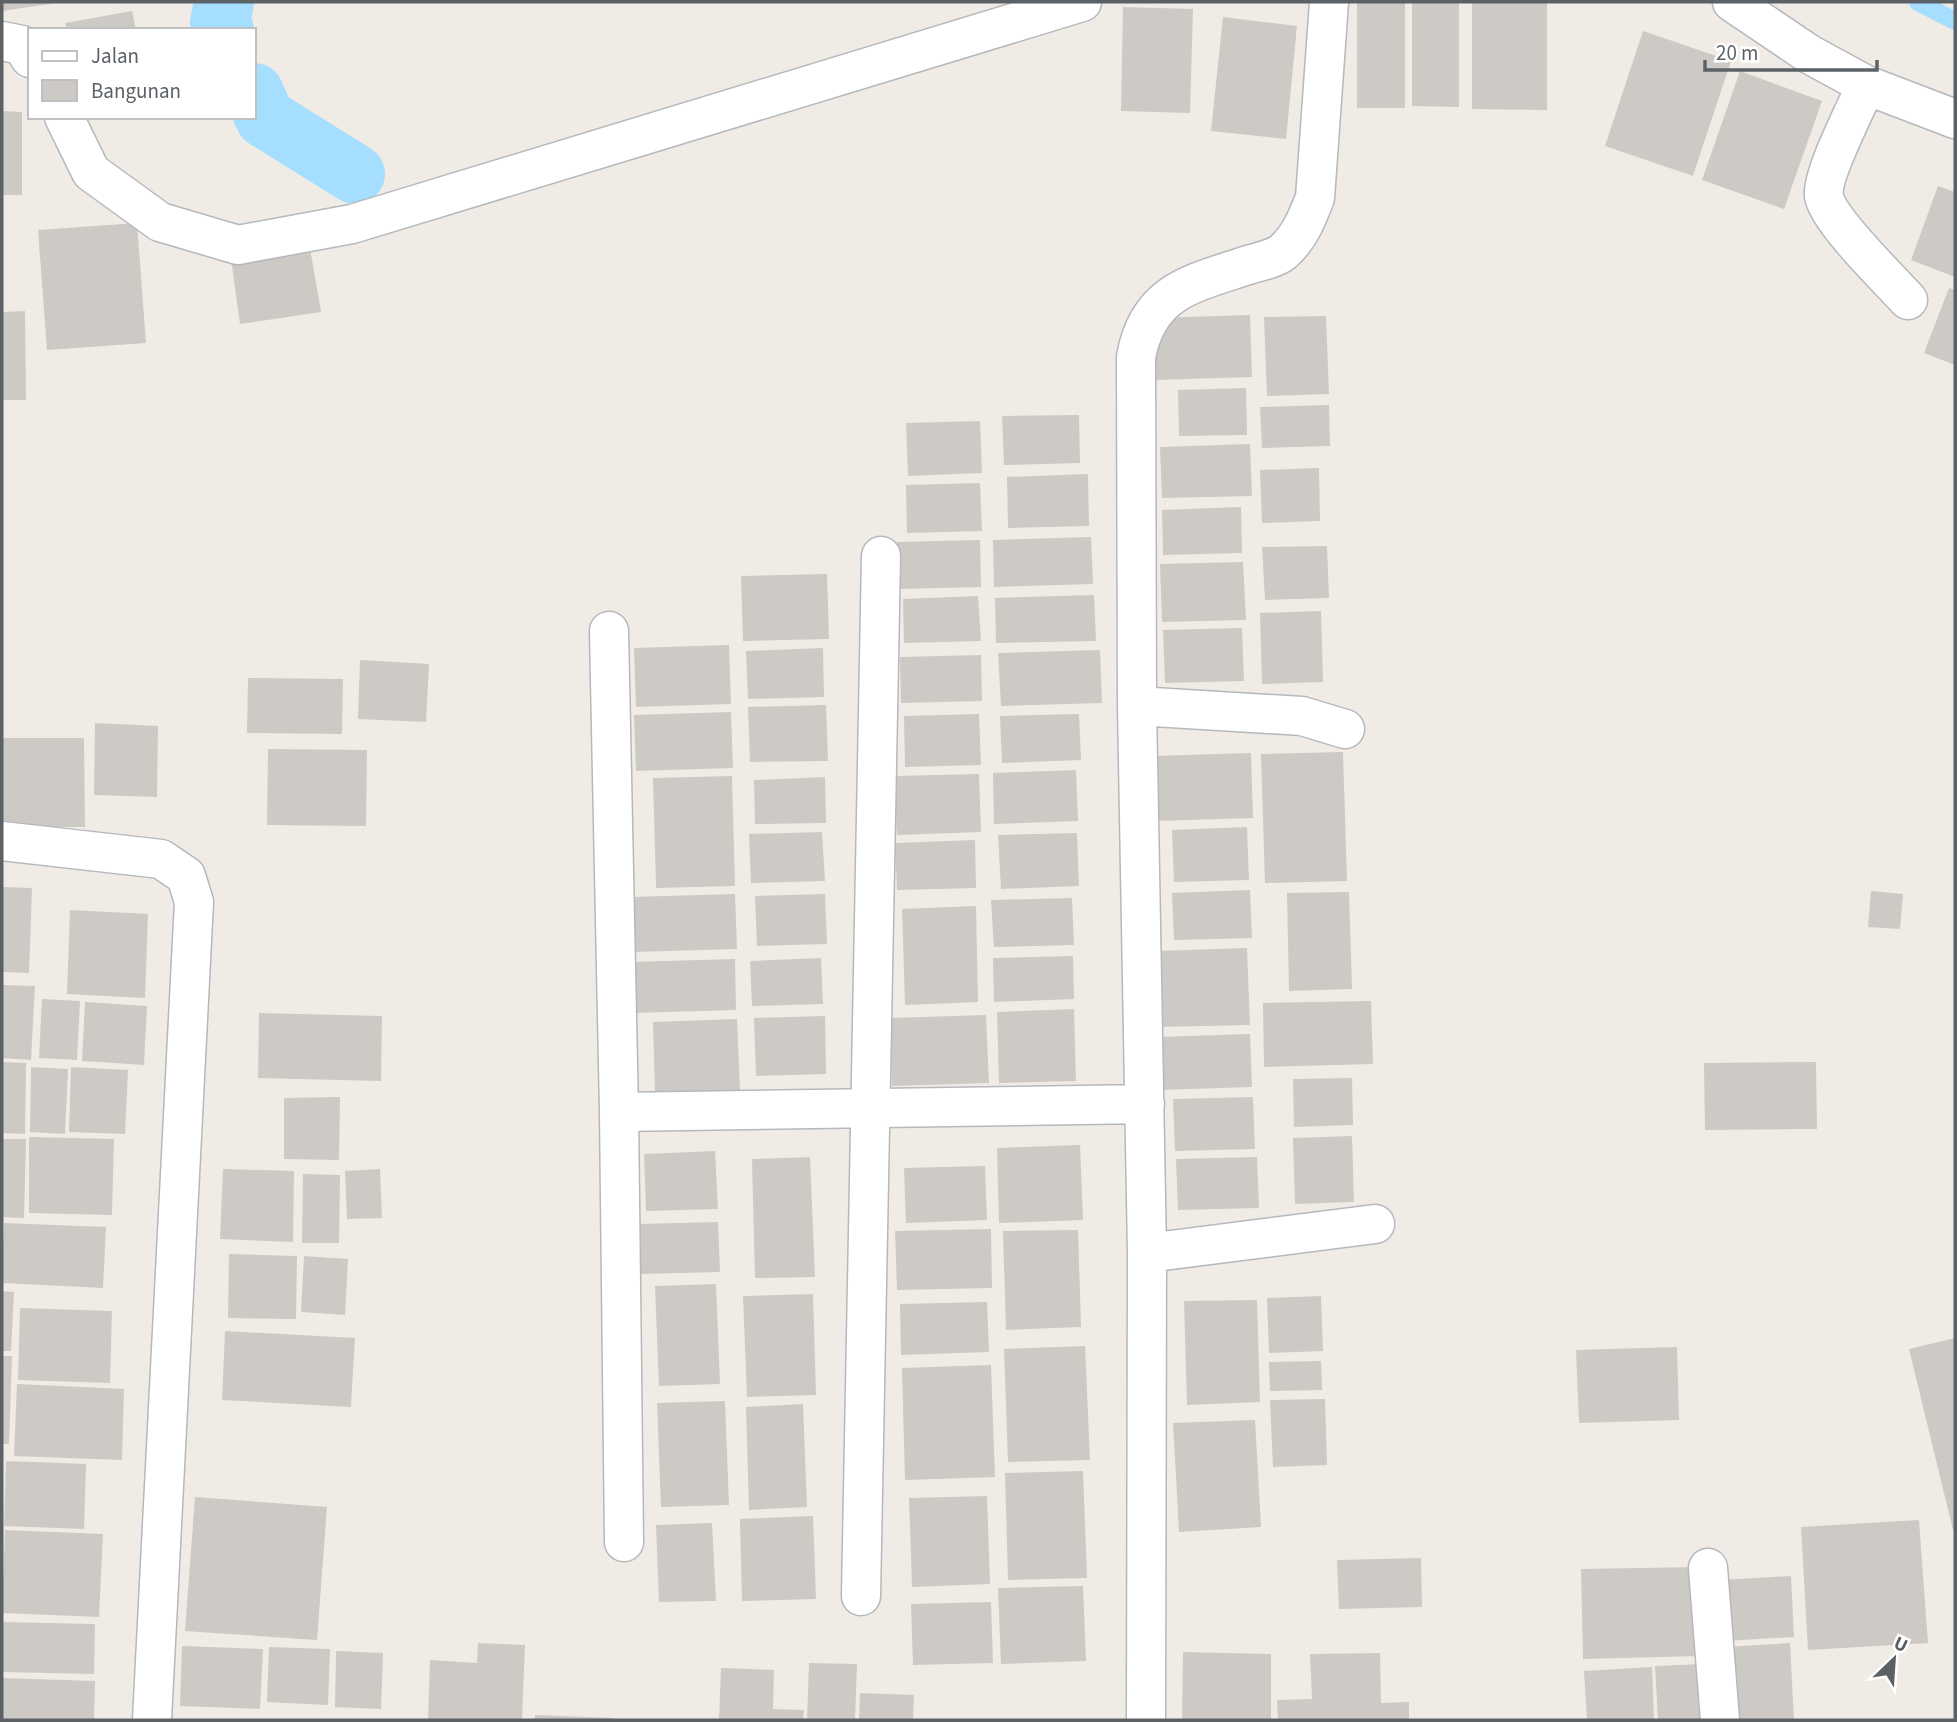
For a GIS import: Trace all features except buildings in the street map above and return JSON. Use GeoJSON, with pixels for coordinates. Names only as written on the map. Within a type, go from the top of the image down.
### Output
{"type":"FeatureCollection","features":[{"type":"Feature","properties":{"kind":"street"},"geometry":{"type":"LineString","coordinates":[[65,119],[91,172],[160,222],[238,245],[352,224],[1083,2]]}},
{"type":"Feature","properties":{"kind":"street"},"geometry":{"type":"LineString","coordinates":[[1146,1720],[1147,1254],[1138,706],[1136,357],[1141,331],[1163,302],[1189,284],[1281,254],[1304,228],[1315,198],[1329,2]]}},
{"type":"Feature","properties":{"kind":"street"},"geometry":{"type":"LineString","coordinates":[[1732,2],[1809,54],[1866,85],[1955,119]]}},
{"type":"Feature","properties":{"kind":"street"},"geometry":{"type":"LineString","coordinates":[[2,41],[22,45],[28,55]]}},
{"type":"Feature","properties":{"kind":"street"},"geometry":{"type":"LineString","coordinates":[[1866,85],[1829,170],[1824,195],[1833,216],[1908,300]]}},
{"type":"Feature","properties":{"kind":"street"},"geometry":{"type":"LineString","coordinates":[[861,1596],[881,556]]}},
{"type":"Feature","properties":{"kind":"street"},"geometry":{"type":"LineString","coordinates":[[609,631],[624,1542]]}},
{"type":"Feature","properties":{"kind":"street"},"geometry":{"type":"LineString","coordinates":[[1138,706],[1302,716],[1345,729]]}},
{"type":"Feature","properties":{"kind":"street"},"geometry":{"type":"LineString","coordinates":[[2,842],[161,859],[186,876],[194,902],[152,1720]]}},
{"type":"Feature","properties":{"kind":"street"},"geometry":{"type":"LineString","coordinates":[[619,1112],[1145,1104]]}},
{"type":"Feature","properties":{"kind":"street"},"geometry":{"type":"LineString","coordinates":[[1147,1254],[1375,1224]]}},
{"type":"Feature","properties":{"kind":"street"},"geometry":{"type":"LineString","coordinates":[[1708,1568],[1720,1720]]}},
{"type":"Feature","properties":{"kind":"waterway"},"geometry":{"type":"LineString","coordinates":[[223,28],[220,23],[224,2]]}},
{"type":"Feature","properties":{"kind":"waterway"},"geometry":{"type":"LineString","coordinates":[[1918,2],[1955,21]]}},
{"type":"Feature","properties":{"kind":"waterway"},"geometry":{"type":"LineString","coordinates":[[256,98],[265,118],[355,174]]}}]}
